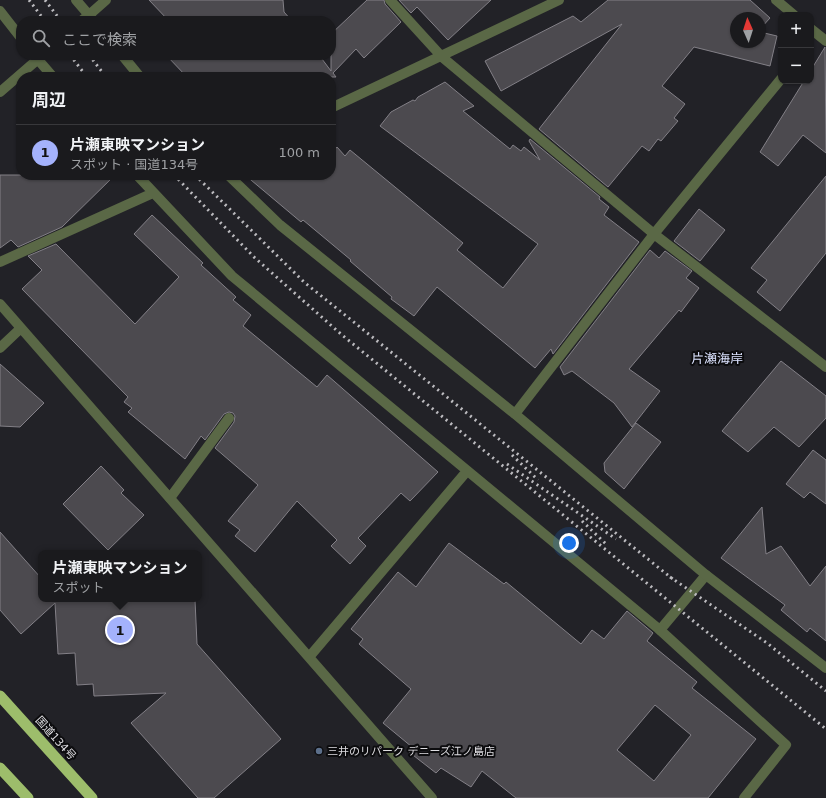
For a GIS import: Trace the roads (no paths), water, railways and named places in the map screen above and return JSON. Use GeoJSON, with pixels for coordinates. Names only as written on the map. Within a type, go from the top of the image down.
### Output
{"type":"FeatureCollection","features":[{"type":"Feature","properties":{"kind":"highway","name":"国道134号"},"geometry":{"type":"LineString","coordinates":[[0,696],[92,798]]}},
{"type":"Feature","properties":{"kind":"highway"},"geometry":{"type":"LineString","coordinates":[[0,768],[28,798]]}},
{"type":"Feature","properties":{"kind":"street"},"geometry":{"type":"LineString","coordinates":[[76,0],[86,16]]}},
{"type":"Feature","properties":{"kind":"street"},"geometry":{"type":"LineString","coordinates":[[91,16],[106,0]]}},
{"type":"Feature","properties":{"kind":"street"},"geometry":{"type":"LineString","coordinates":[[390,0],[442,57],[654,234],[826,367]]}},
{"type":"Feature","properties":{"kind":"street"},"geometry":{"type":"LineString","coordinates":[[336,106],[560,0]]}},
{"type":"Feature","properties":{"kind":"street"},"geometry":{"type":"LineString","coordinates":[[776,0],[790,12]]}},
{"type":"Feature","properties":{"kind":"street"},"geometry":{"type":"LineString","coordinates":[[0,11],[16,32]]}},
{"type":"Feature","properties":{"kind":"street"},"geometry":{"type":"LineString","coordinates":[[814,35],[826,41]]}},
{"type":"Feature","properties":{"kind":"street"},"geometry":{"type":"LineString","coordinates":[[21,72],[34,60]]}},
{"type":"Feature","properties":{"kind":"street"},"geometry":{"type":"LineString","coordinates":[[41,60],[49,72]]}},
{"type":"Feature","properties":{"kind":"street"},"geometry":{"type":"LineString","coordinates":[[126,60],[136,72]]}},
{"type":"Feature","properties":{"kind":"street"},"geometry":{"type":"LineString","coordinates":[[0,92],[16,77]]}},
{"type":"Feature","properties":{"kind":"street"},"geometry":{"type":"LineString","coordinates":[[515,414],[654,234],[778,83]]}},
{"type":"Feature","properties":{"kind":"street"},"geometry":{"type":"LineString","coordinates":[[141,180],[232,276],[660,630],[786,745],[744,798]]}},
{"type":"Feature","properties":{"kind":"street"},"geometry":{"type":"LineString","coordinates":[[233,180],[280,225],[515,414],[706,574],[826,668]]}},
{"type":"Feature","properties":{"kind":"street"},"geometry":{"type":"LineString","coordinates":[[0,262],[153,193]]}},
{"type":"Feature","properties":{"kind":"street"},"geometry":{"type":"LineString","coordinates":[[0,304],[310,656],[432,798]]}},
{"type":"Feature","properties":{"kind":"street"},"geometry":{"type":"LineString","coordinates":[[0,348],[21,328]]}},
{"type":"Feature","properties":{"kind":"street"},"geometry":{"type":"LineString","coordinates":[[170,498],[229,418]]}},
{"type":"Feature","properties":{"kind":"street"},"geometry":{"type":"LineString","coordinates":[[310,656],[467,471]]}},
{"type":"Feature","properties":{"kind":"street"},"geometry":{"type":"LineString","coordinates":[[660,630],[706,574]]}},
{"type":"Feature","properties":{"kind":"railway"},"geometry":{"type":"LineString","coordinates":[[29,0],[41,16]]}},
{"type":"Feature","properties":{"kind":"railway"},"geometry":{"type":"LineString","coordinates":[[45,0],[57,16]]}},
{"type":"Feature","properties":{"kind":"railway"},"geometry":{"type":"LineString","coordinates":[[74,60],[83,72]]}},
{"type":"Feature","properties":{"kind":"railway"},"geometry":{"type":"LineString","coordinates":[[93,60],[102,72]]}},
{"type":"Feature","properties":{"kind":"railway"},"geometry":{"type":"LineString","coordinates":[[179,180],[255,258],[342,335],[826,729]]}},
{"type":"Feature","properties":{"kind":"railway"},"geometry":{"type":"LineString","coordinates":[[200,180],[304,282],[674,580]]}},
{"type":"Feature","properties":{"kind":"railway"},"geometry":{"type":"LineString","coordinates":[[512,455],[538,480]]}},
{"type":"Feature","properties":{"kind":"railway"},"geometry":{"type":"LineString","coordinates":[[507,464],[616,539]]}},
{"type":"Feature","properties":{"kind":"railway"},"geometry":{"type":"LineString","coordinates":[[582,521],[606,544]]}},
{"type":"Feature","properties":{"kind":"railway"},"geometry":{"type":"LineString","coordinates":[[670,577],[767,643],[826,691]]}},
{"type":"Feature","properties":{"kind":"place","name":"片瀬東映マンション"},"geometry":{"type":"Point","coordinates":[120,630]}},
{"type":"Feature","properties":{"kind":"place","name":"三井のリパーク デニーズ江ノ島店"},"geometry":{"type":"Point","coordinates":[319,751]}},
{"type":"Feature","properties":{"kind":"district","name":"片瀬海岸"},"geometry":{"type":"Point","coordinates":[717,358]}}]}
